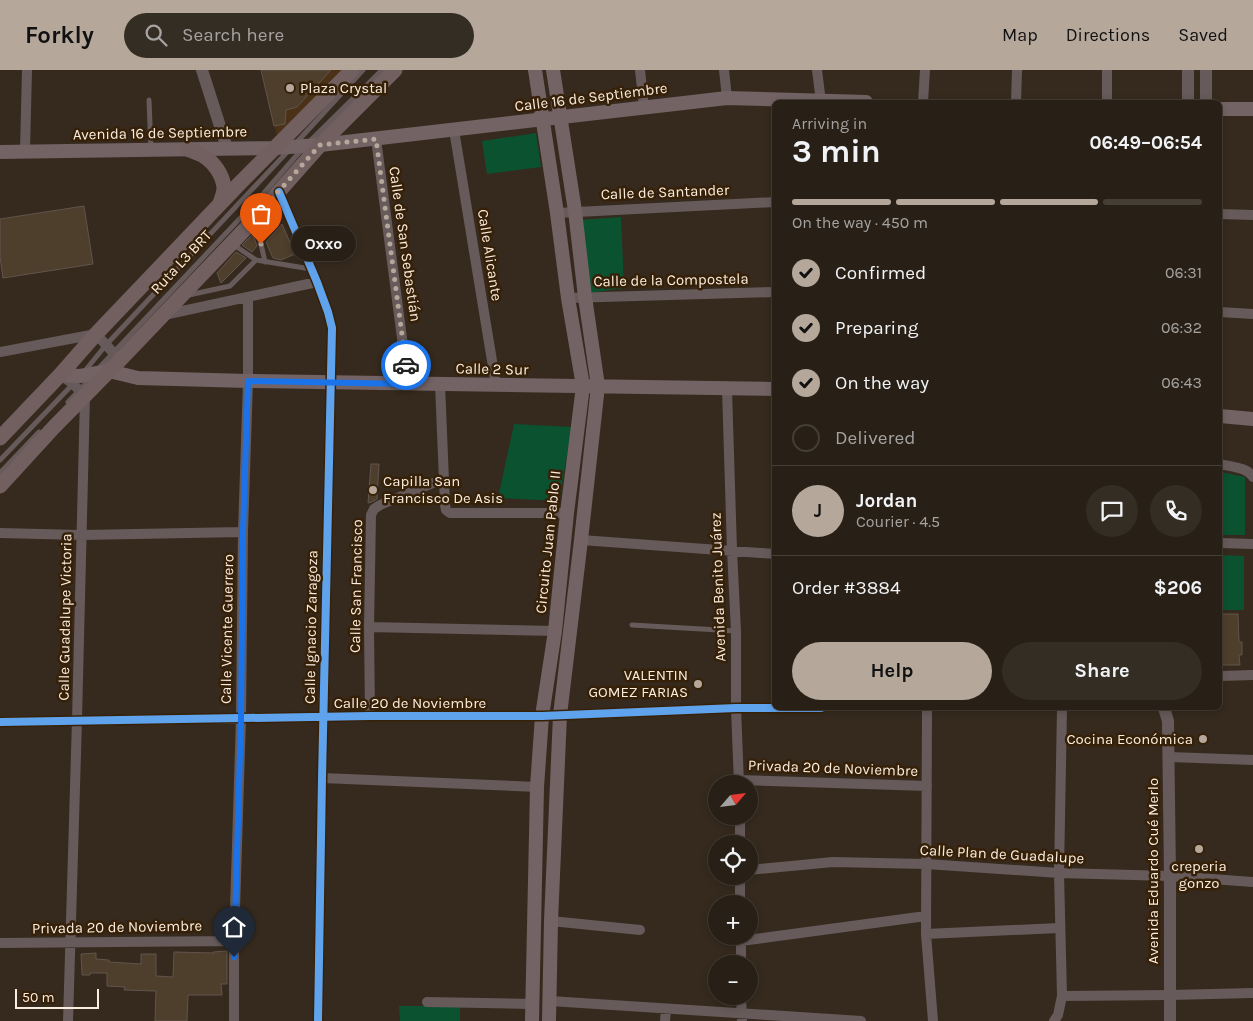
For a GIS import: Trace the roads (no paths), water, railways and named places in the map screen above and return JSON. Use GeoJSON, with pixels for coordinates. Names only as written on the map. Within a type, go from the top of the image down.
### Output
{"type":"FeatureCollection","features":[{"type":"Feature","properties":{"kind":"main road"},"geometry":{"type":"LineString","coordinates":[[0,486],[109,353],[219,206],[352,70]]}},
{"type":"Feature","properties":{"kind":"main road"},"geometry":{"type":"LineString","coordinates":[[0,438],[60,374],[109,353],[163,316],[279,192],[306,146],[395,70]]}},
{"type":"Feature","properties":{"kind":"main road","name":"Circuito Juan Pablo II"},"geometry":{"type":"LineString","coordinates":[[532,1021],[537,787],[542,716],[583,386],[568,298],[535,70]]}},
{"type":"Feature","properties":{"kind":"main road","name":"Circuito Juan Pablo II"},"geometry":{"type":"LineString","coordinates":[[550,1021],[551,921],[560,715],[598,386],[575,211],[553,70]]}},
{"type":"Feature","properties":{"kind":"main road","name":"Calle 16 de Septiembre"},"geometry":{"type":"LineString","coordinates":[[306,146],[727,98],[774,100]]}},
{"type":"Feature","properties":{"kind":"main road"},"geometry":{"type":"LineString","coordinates":[[1222,109],[1253,110]]}},
{"type":"Feature","properties":{"kind":"main road","name":"Avenida 16 de Septiembre"},"geometry":{"type":"LineString","coordinates":[[0,152],[306,146]]}},
{"type":"Feature","properties":{"kind":"main road"},"geometry":{"type":"LineString","coordinates":[[187,149],[203,156],[213,164],[220,175],[224,188],[219,206]]}},
{"type":"Feature","properties":{"kind":"main road","name":"Calle 2 Sur"},"geometry":{"type":"LineString","coordinates":[[60,374],[82,384],[109,353],[138,378],[330,383],[772,389]]}},
{"type":"Feature","properties":{"kind":"main road"},"geometry":{"type":"LineString","coordinates":[[1222,416],[1253,419]]}},
{"type":"Feature","properties":{"kind":"street"},"geometry":{"type":"LineString","coordinates":[[26,151],[28,70]]}},
{"type":"Feature","properties":{"kind":"street"},"geometry":{"type":"LineString","coordinates":[[202,70],[227,148]]}},
{"type":"Feature","properties":{"kind":"street"},"geometry":{"type":"LineString","coordinates":[[640,70],[644,107]]}},
{"type":"Feature","properties":{"kind":"street"},"geometry":{"type":"LineString","coordinates":[[724,70],[727,98]]}},
{"type":"Feature","properties":{"kind":"street"},"geometry":{"type":"LineString","coordinates":[[817,70],[821,100]]}},
{"type":"Feature","properties":{"kind":"street"},"geometry":{"type":"LineString","coordinates":[[923,100],[925,70]]}},
{"type":"Feature","properties":{"kind":"street"},"geometry":{"type":"LineString","coordinates":[[1016,100],[1017,70]]}},
{"type":"Feature","properties":{"kind":"street"},"geometry":{"type":"LineString","coordinates":[[1107,70],[1107,100]]}},
{"type":"Feature","properties":{"kind":"street"},"geometry":{"type":"LineString","coordinates":[[1188,70],[1188,100]]}},
{"type":"Feature","properties":{"kind":"street"},"geometry":{"type":"LineString","coordinates":[[1206,70],[1206,100]]}},
{"type":"Feature","properties":{"kind":"street","name":"Calle Alicante"},"geometry":{"type":"LineString","coordinates":[[454,130],[496,385]]}},
{"type":"Feature","properties":{"kind":"street","name":"Calle de San Sebastián"},"geometry":{"type":"LineString","coordinates":[[376,139],[408,384]]}},
{"type":"Feature","properties":{"kind":"street","name":"Calle Ignacio Zaragoza"},"geometry":{"type":"LineString","coordinates":[[279,192],[317,282],[332,328],[318,1021]]}},
{"type":"Feature","properties":{"kind":"street","name":"Calle de Santander"},"geometry":{"type":"LineString","coordinates":[[557,213],[772,202]]}},
{"type":"Feature","properties":{"kind":"street"},"geometry":{"type":"LineString","coordinates":[[1222,214],[1253,215]]}},
{"type":"Feature","properties":{"kind":"street"},"geometry":{"type":"LineString","coordinates":[[163,316],[317,282]]}},
{"type":"Feature","properties":{"kind":"street","name":"Calle de la Compostela"},"geometry":{"type":"LineString","coordinates":[[568,298],[772,292]]}},
{"type":"Feature","properties":{"kind":"street","name":"Calle Vicente Guerrero"},"geometry":{"type":"LineString","coordinates":[[234,1021],[231,1005],[241,718],[248,297]]}},
{"type":"Feature","properties":{"kind":"street"},"geometry":{"type":"LineString","coordinates":[[1222,312],[1253,314]]}},
{"type":"Feature","properties":{"kind":"street"},"geometry":{"type":"LineString","coordinates":[[0,352],[109,353]]}},
{"type":"Feature","properties":{"kind":"street","name":"Calle Guadalupe Victoria"},"geometry":{"type":"LineString","coordinates":[[68,1021],[78,720],[82,535],[82,384]]}},
{"type":"Feature","properties":{"kind":"street"},"geometry":{"type":"LineString","coordinates":[[440,384],[443,479],[446,510],[450,513],[567,513]]}},
{"type":"Feature","properties":{"kind":"street","name":"Avenida Benito Juárez"},"geometry":{"type":"LineString","coordinates":[[727,388],[736,631],[739,775]]}},
{"type":"Feature","properties":{"kind":"street"},"geometry":{"type":"LineString","coordinates":[[1222,464],[1245,470],[1253,477]]}},
{"type":"Feature","properties":{"kind":"street","name":"Calle San Francisco"},"geometry":{"type":"LineString","coordinates":[[370,716],[371,515],[374,509],[380,505],[443,479]]}},
{"type":"Feature","properties":{"kind":"street"},"geometry":{"type":"LineString","coordinates":[[0,533],[82,535],[243,532]]}},
{"type":"Feature","properties":{"kind":"street"},"geometry":{"type":"LineString","coordinates":[[581,540],[772,554]]}},
{"type":"Feature","properties":{"kind":"street"},"geometry":{"type":"LineString","coordinates":[[1222,543],[1253,544]]}},
{"type":"Feature","properties":{"kind":"street"},"geometry":{"type":"LineString","coordinates":[[369,627],[554,631]]}},
{"type":"Feature","properties":{"kind":"street"},"geometry":{"type":"LineString","coordinates":[[1222,676],[1253,675]]}},
{"type":"Feature","properties":{"kind":"street","name":"Calle 20 de Noviembre"},"geometry":{"type":"LineString","coordinates":[[0,722],[370,716],[542,716],[772,708]]}},
{"type":"Feature","properties":{"kind":"street"},"geometry":{"type":"LineString","coordinates":[[927,710],[926,934],[933,1021]]}},
{"type":"Feature","properties":{"kind":"street"},"geometry":{"type":"LineString","coordinates":[[1054,1021],[1058,1015],[1062,996],[1059,928],[1062,710]]}},
{"type":"Feature","properties":{"kind":"street","name":"Avenida Eduardo Cué Merlo"},"geometry":{"type":"LineString","coordinates":[[1165,710],[1168,721],[1170,1021]]}},
{"type":"Feature","properties":{"kind":"street","name":"Avenida Eduardo Cué Merlo"},"geometry":{"type":"LineString","coordinates":[[1168,721],[1171,710]]}},
{"type":"Feature","properties":{"kind":"street"},"geometry":{"type":"LineString","coordinates":[[1168,757],[1253,760]]}},
{"type":"Feature","properties":{"kind":"street"},"geometry":{"type":"LineString","coordinates":[[322,778],[537,787]]}},
{"type":"Feature","properties":{"kind":"street","name":"Privada 20 de Noviembre"},"geometry":{"type":"LineString","coordinates":[[758,782],[927,786]]}},
{"type":"Feature","properties":{"kind":"street","name":"Calle Plan de Guadalupe"},"geometry":{"type":"LineString","coordinates":[[758,869],[833,862],[926,864],[1059,873],[1170,876],[1253,882]]}},
{"type":"Feature","properties":{"kind":"street"},"geometry":{"type":"LineString","coordinates":[[758,937],[926,916]]}},
{"type":"Feature","properties":{"kind":"street"},"geometry":{"type":"LineString","coordinates":[[551,921],[640,930]]}},
{"type":"Feature","properties":{"kind":"street"},"geometry":{"type":"LineString","coordinates":[[926,934],[1059,928]]}},
{"type":"Feature","properties":{"kind":"street","name":"Privada 20 de Noviembre"},"geometry":{"type":"LineString","coordinates":[[0,943],[234,941]]}},
{"type":"Feature","properties":{"kind":"street"},"geometry":{"type":"LineString","coordinates":[[1062,996],[1253,993]]}},
{"type":"Feature","properties":{"kind":"street"},"geometry":{"type":"LineString","coordinates":[[550,1001],[666,1009],[742,1017],[861,1021]]}},
{"type":"Feature","properties":{"kind":"street"},"geometry":{"type":"LineString","coordinates":[[427,1002],[532,1004]]}},
{"type":"Feature","properties":{"kind":"street"},"geometry":{"type":"LineString","coordinates":[[665,1021],[666,1009]]}},
{"type":"Feature","properties":{"kind":"lane"},"geometry":{"type":"LineString","coordinates":[[66,404],[109,353],[306,146],[363,70]]}},
{"type":"Feature","properties":{"kind":"lane","name":"Ruta L3 BRT"},"geometry":{"type":"LineString","coordinates":[[109,353],[263,194],[306,146],[382,70]]}},
{"type":"Feature","properties":{"kind":"lane"},"geometry":{"type":"LineString","coordinates":[[149,100],[151,150]]}},
{"type":"Feature","properties":{"kind":"lane"},"geometry":{"type":"LineString","coordinates":[[253,220],[265,262]]}},
{"type":"Feature","properties":{"kind":"lane"},"geometry":{"type":"LineString","coordinates":[[232,243],[256,260],[311,269]]}},
{"type":"Feature","properties":{"kind":"lane"},"geometry":{"type":"LineString","coordinates":[[181,296],[230,286],[256,260]]}},
{"type":"Feature","properties":{"kind":"lane"},"geometry":{"type":"LineString","coordinates":[[0,460],[82,384]]}},
{"type":"Feature","properties":{"kind":"lane"},"geometry":{"type":"LineString","coordinates":[[0,473],[46,425]]}},
{"type":"Feature","properties":{"kind":"lane"},"geometry":{"type":"LineString","coordinates":[[632,625],[736,631]]}},
{"type":"Feature","properties":{"kind":"place","name":"Plaza Crystal"},"geometry":{"type":"Point","coordinates":[290,88]}},
{"type":"Feature","properties":{"kind":"place","name":"Oxxo"},"geometry":{"type":"Point","coordinates":[261,244]}},
{"type":"Feature","properties":{"kind":"place","name":"Capilla San Francisco De Asis"},"geometry":{"type":"Point","coordinates":[373,490]}},
{"type":"Feature","properties":{"kind":"place","name":"VALENTIN GOMEZ FARIAS"},"geometry":{"type":"Point","coordinates":[698,684]}},
{"type":"Feature","properties":{"kind":"place","name":"Cocina Económica"},"geometry":{"type":"Point","coordinates":[1203,739]}},
{"type":"Feature","properties":{"kind":"place","name":"creperia gonzo"},"geometry":{"type":"Point","coordinates":[1199,849]}}]}
